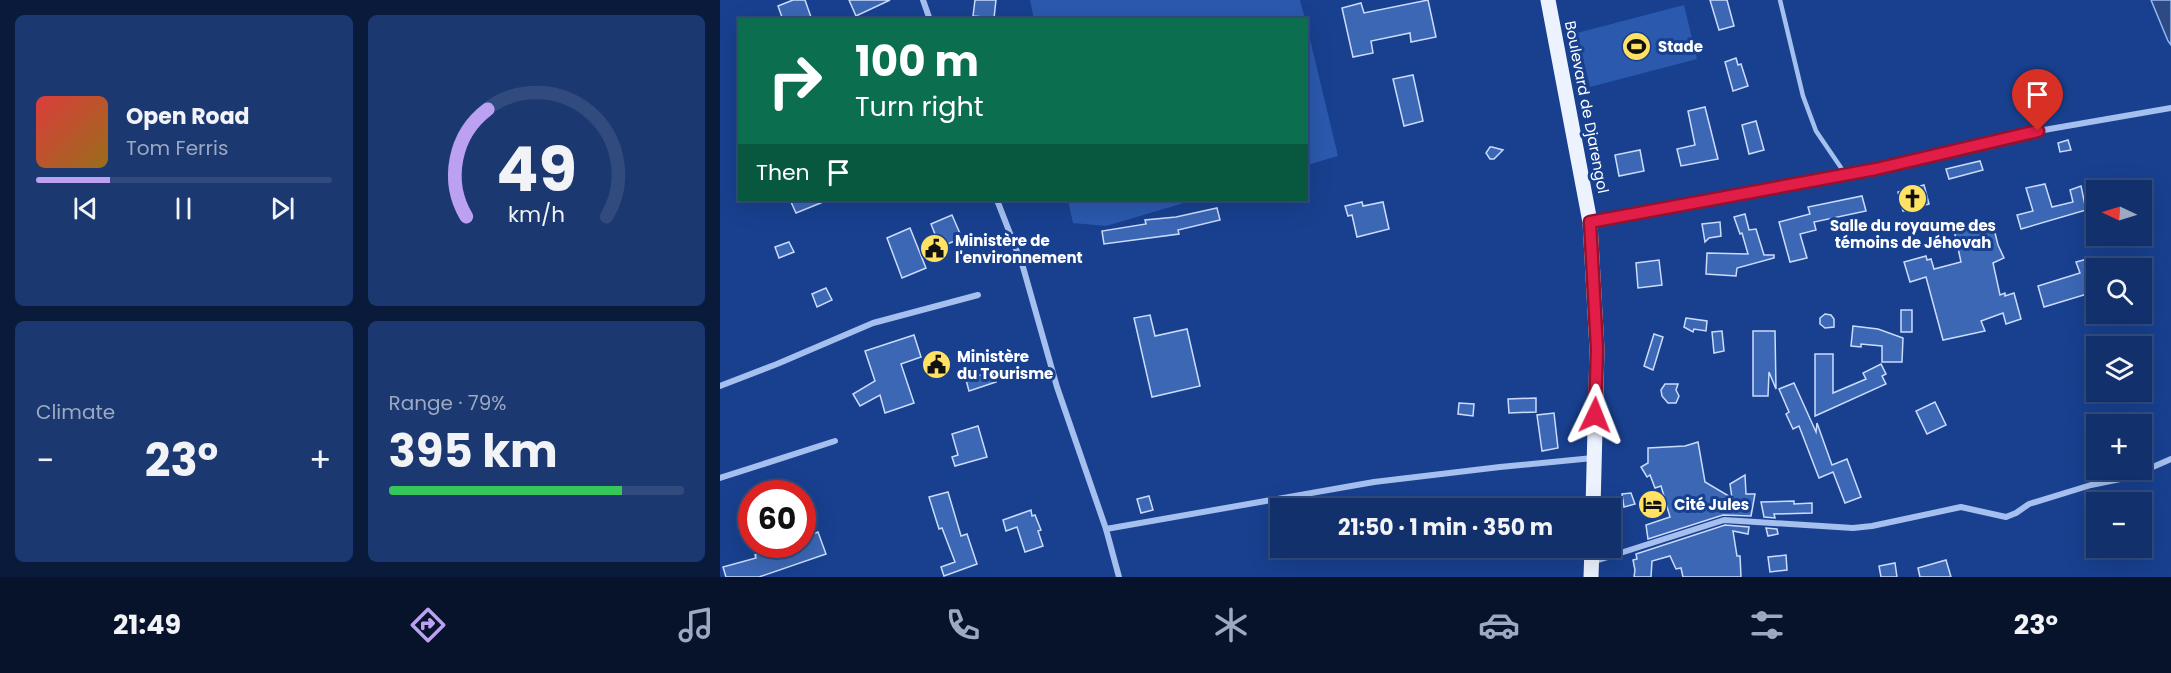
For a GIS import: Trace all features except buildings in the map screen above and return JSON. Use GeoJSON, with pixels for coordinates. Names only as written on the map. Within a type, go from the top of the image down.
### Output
{"type":"FeatureCollection","features":[{"type":"Feature","properties":{"kind":"main road","name":"Boulevard de Djarengol"},"geometry":{"type":"LineString","coordinates":[[1548,0],[1590,222],[1597,349],[1593,498]]}},
{"type":"Feature","properties":{"kind":"street"},"geometry":{"type":"LineString","coordinates":[[923,0],[929,18]]}},
{"type":"Feature","properties":{"kind":"street"},"geometry":{"type":"LineString","coordinates":[[1590,222],[1846,175],[2038,131],[2171,108]]}},
{"type":"Feature","properties":{"kind":"street"},"geometry":{"type":"LineString","coordinates":[[998,201],[1023,267],[1057,387],[1106,529],[1119,577]]}},
{"type":"Feature","properties":{"kind":"street"},"geometry":{"type":"LineString","coordinates":[[720,386],[873,323],[978,295]]}},
{"type":"Feature","properties":{"kind":"street"},"geometry":{"type":"LineString","coordinates":[[720,478],[836,441]]}},
{"type":"Feature","properties":{"kind":"street"},"geometry":{"type":"LineString","coordinates":[[1106,529],[1374,483],[1594,458]]}},
{"type":"Feature","properties":{"kind":"street"},"geometry":{"type":"LineString","coordinates":[[1592,562],[1728,519],[1853,528],[1960,507],[2006,517],[2029,504],[2091,485],[2130,477],[2171,459]]}},
{"type":"Feature","properties":{"kind":"lane"},"geometry":{"type":"LineString","coordinates":[[1780,0],[1803,96],[1816,131],[1846,175]]}},
{"type":"Feature","properties":{"kind":"shaded area"},"geometry":{"type":"Polygon","coordinates":[[[1030,0],[1300,0],[1305,18],[1034,18],[1030,0]]]}},
{"type":"Feature","properties":{"kind":"shaded area"},"geometry":{"type":"Polygon","coordinates":[[[2151,0],[2171,0],[2171,45],[2168,41],[2151,0]]]}},
{"type":"Feature","properties":{"kind":"shaded area","name":"Stade"},"geometry":{"type":"Polygon","coordinates":[[[1684,5],[1697,59],[1590,87],[1577,33],[1684,5]]]}},
{"type":"Feature","properties":{"kind":"shaded area"},"geometry":{"type":"Polygon","coordinates":[[[1308,31],[1338,156],[1308,164],[1308,31]]]}},
{"type":"Feature","properties":{"kind":"shaded area"},"geometry":{"type":"Polygon","coordinates":[[[1068,201],[1191,201],[1106,226],[1073,223],[1068,201]]]}},
{"type":"Feature","properties":{"kind":"place","name":"Stade"},"geometry":{"type":"Point","coordinates":[1637,46]}},
{"type":"Feature","properties":{"kind":"place","name":"Salle du royaume des témoins de Jéhovah"},"geometry":{"type":"Point","coordinates":[1913,198]}},
{"type":"Feature","properties":{"kind":"place","name":"Ministère de l'environnement"},"geometry":{"type":"Point","coordinates":[934,249]}},
{"type":"Feature","properties":{"kind":"place","name":"Ministère du Tourisme"},"geometry":{"type":"Point","coordinates":[936,365]}},
{"type":"Feature","properties":{"kind":"place","name":"Cité Jules"},"geometry":{"type":"Point","coordinates":[1653,504]}},
{"type":"Feature","properties":{"kind":"route"},"geometry":{"type":"LineString","coordinates":[[1595,415],[1597,349],[1590,222],[1876,169],[2038,131]]}}]}
